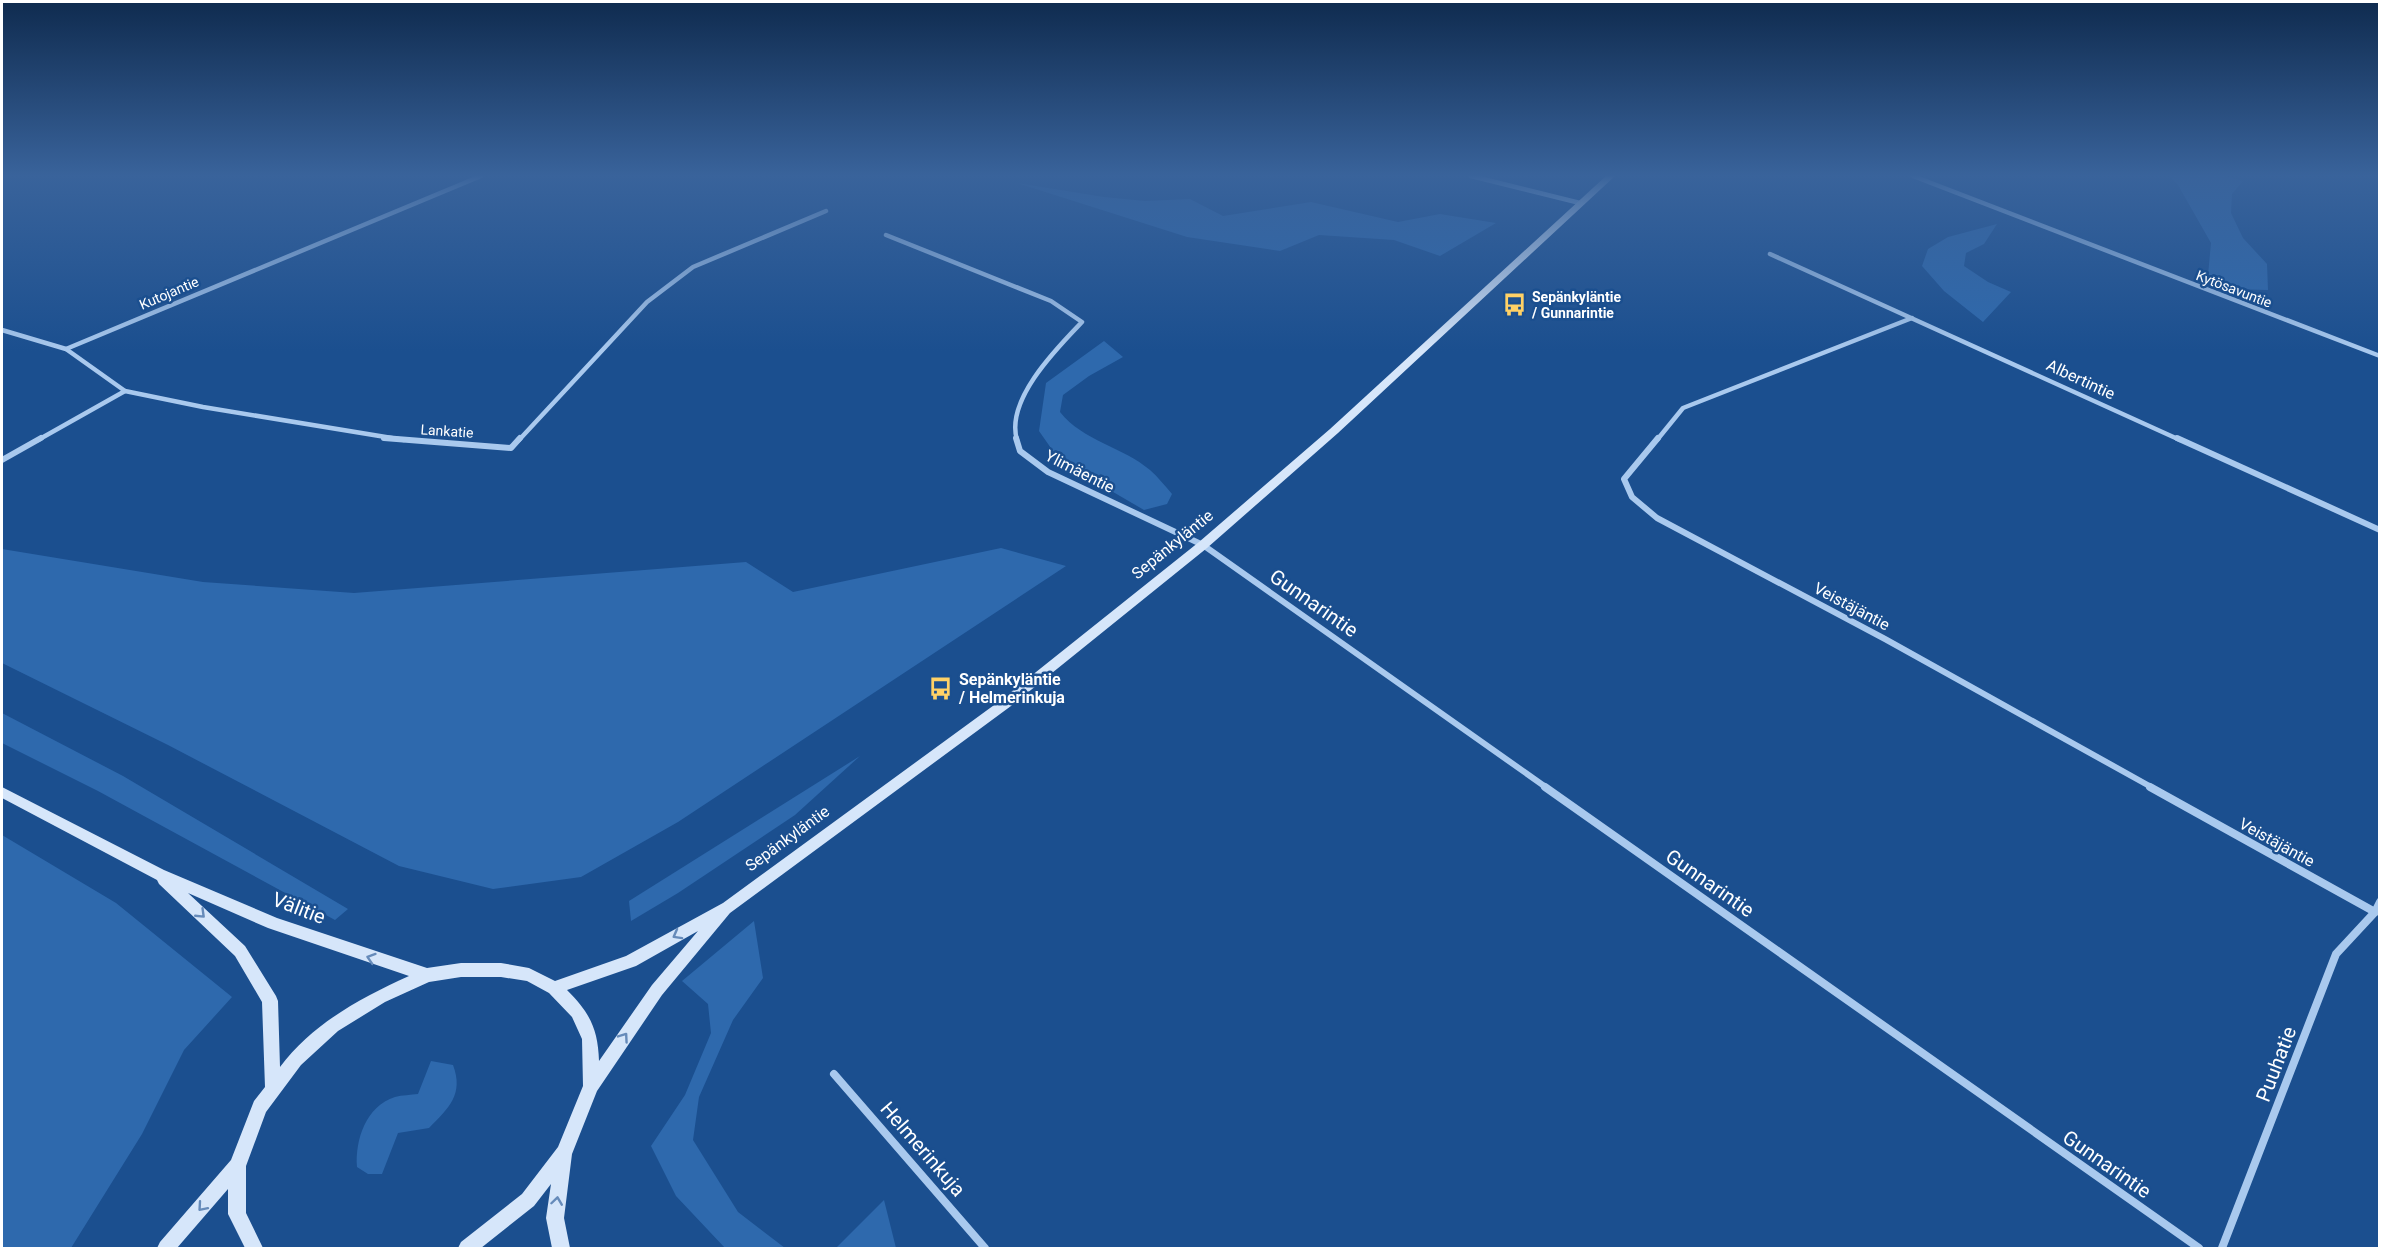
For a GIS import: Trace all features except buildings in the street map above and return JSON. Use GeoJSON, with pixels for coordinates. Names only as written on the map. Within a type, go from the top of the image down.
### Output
{"type":"FeatureCollection","features":[{"type":"Feature","properties":{"kind":"main road","name":"Sepänkyläntie"},"geometry":{"type":"LineString","coordinates":[[554,987],[631,961],[728,907],[1006,703],[1203,545],[1437,338],[1547,234]]}},
{"type":"Feature","properties":{"kind":"main road","name":"Välitie"},"geometry":{"type":"LineString","coordinates":[[2,792],[159,874],[273,923],[427,975]]}},
{"type":"Feature","properties":{"kind":"main road","name":"Välitie"},"geometry":{"type":"LineString","coordinates":[[159,874],[240,951],[270,1000],[273,1089]]}},
{"type":"Feature","properties":{"kind":"main road","name":"Sepänkyläntie"},"geometry":{"type":"LineString","coordinates":[[591,1086],[657,990],[728,907]]}},
{"type":"Feature","properties":{"kind":"main road"},"geometry":{"type":"LineString","coordinates":[[166,1248],[237,1166],[260,1107],[273,1089],[295,1060],[332,1026],[379,997],[427,975],[460,970],[501,970],[529,975],[554,987],[578,1012],[590,1039],[591,1086],[564,1153],[555,1218],[561,1248]]}},
{"type":"Feature","properties":{"kind":"main road"},"geometry":{"type":"LineString","coordinates":[[467,1248],[528,1200],[564,1153]]}},
{"type":"Feature","properties":{"kind":"main road"},"geometry":{"type":"LineString","coordinates":[[237,1166],[237,1214],[254,1248]]}},
{"type":"Feature","properties":{"kind":"street","name":"Kutojantie"},"geometry":{"type":"LineString","coordinates":[[66,349],[341,234]]}},
{"type":"Feature","properties":{"kind":"street","name":"Lankatie"},"geometry":{"type":"LineString","coordinates":[[2,330],[66,349],[125,391],[203,408],[383,438],[511,448],[646,302],[693,267],[771,234]]}},
{"type":"Feature","properties":{"kind":"street","name":"Kytösavuntie"},"geometry":{"type":"LineString","coordinates":[[2064,234],[2379,356]]}},
{"type":"Feature","properties":{"kind":"street","name":"Ylimäentie"},"geometry":{"type":"LineString","coordinates":[[886,235],[1051,301],[1082,322],[1051,353],[1025,393],[1014,432],[1020,453],[1044,471],[1203,545]]}},
{"type":"Feature","properties":{"kind":"street","name":"Albertintie"},"geometry":{"type":"LineString","coordinates":[[1770,255],[2379,530]]}},
{"type":"Feature","properties":{"kind":"street","name":"Veistäjäntie"},"geometry":{"type":"LineString","coordinates":[[1912,318],[1683,408],[1624,478],[1626,490],[1639,505],[1658,518],[1885,639],[2375,912]]}},
{"type":"Feature","properties":{"kind":"street"},"geometry":{"type":"LineString","coordinates":[[2,460],[125,391]]}},
{"type":"Feature","properties":{"kind":"street","name":"Gunnarintie"},"geometry":{"type":"LineString","coordinates":[[1203,545],[2199,1248]]}},
{"type":"Feature","properties":{"kind":"street","name":"Puuhatie"},"geometry":{"type":"LineString","coordinates":[[2222,1248],[2336,954],[2375,912],[2379,902]]}},
{"type":"Feature","properties":{"kind":"street","name":"Helmerinkuja"},"geometry":{"type":"LineString","coordinates":[[834,1074],[985,1248]]}},
{"type":"Feature","properties":{"kind":"shaded area"},"geometry":{"type":"Polygon","coordinates":[[[1179,234],[1477,234],[1440,256],[1394,240],[1319,235],[1280,251],[1179,234]]]}},
{"type":"Feature","properties":{"kind":"shaded area"},"geometry":{"type":"Polygon","coordinates":[[[1958,234],[1990,234],[1984,244],[1966,253],[1964,266],[1988,282],[2011,292],[1983,322],[1944,291],[1922,266],[1928,249],[1948,237],[1958,234]]]}},
{"type":"Feature","properties":{"kind":"shaded area"},"geometry":{"type":"Polygon","coordinates":[[[2206,234],[2241,234],[2267,264],[2268,290],[2229,289],[2208,275],[2211,243],[2206,234]]]}},
{"type":"Feature","properties":{"kind":"shaded area"},"geometry":{"type":"Polygon","coordinates":[[[1104,341],[1123,357],[1089,376],[1063,395],[1060,412],[1080,430],[1128,455],[1150,470],[1172,494],[1167,504],[1144,510],[1060,461],[1039,431],[1046,383],[1104,341]]]}},
{"type":"Feature","properties":{"kind":"shaded area"},"geometry":{"type":"Polygon","coordinates":[[[1001,548],[1066,566],[678,822],[581,877],[493,889],[399,866],[168,745],[2,663],[2,549],[203,582],[354,593],[746,562],[793,592],[1001,548]]]}},
{"type":"Feature","properties":{"kind":"shaded area"},"geometry":{"type":"Polygon","coordinates":[[[2,713],[123,776],[348,909],[335,920],[98,791],[2,743],[2,713]]]}},
{"type":"Feature","properties":{"kind":"shaded area"},"geometry":{"type":"Polygon","coordinates":[[[860,756],[795,815],[678,893],[631,921],[629,901],[860,756]]]}},
{"type":"Feature","properties":{"kind":"shaded area"},"geometry":{"type":"Polygon","coordinates":[[[2,835],[116,903],[232,997],[184,1050],[142,1134],[71,1248],[2,1248],[2,835]]]}},
{"type":"Feature","properties":{"kind":"shaded area"},"geometry":{"type":"Polygon","coordinates":[[[754,921],[763,978],[733,1020],[699,1097],[693,1140],[738,1212],[785,1248],[725,1248],[676,1196],[651,1146],[685,1095],[711,1033],[708,1004],[682,981],[754,921]]]}},
{"type":"Feature","properties":{"kind":"shaded area"},"geometry":{"type":"Polygon","coordinates":[[[431,1061],[453,1065],[457,1084],[453,1100],[429,1128],[398,1133],[382,1174],[368,1174],[357,1167],[358,1146],[364,1125],[385,1101],[398,1096],[418,1094],[431,1061]]]}},
{"type":"Feature","properties":{"kind":"shaded area"},"geometry":{"type":"Polygon","coordinates":[[[884,1200],[896,1248],[836,1248],[884,1200]]]}},
{"type":"Feature","properties":{"kind":"place","name":"Sepänkyläntie / Gunnarintie"},"geometry":{"type":"Point","coordinates":[1514,305]}},
{"type":"Feature","properties":{"kind":"place","name":"Sepänkyläntie / Helmerinkuja"},"geometry":{"type":"Point","coordinates":[941,688]}}]}
